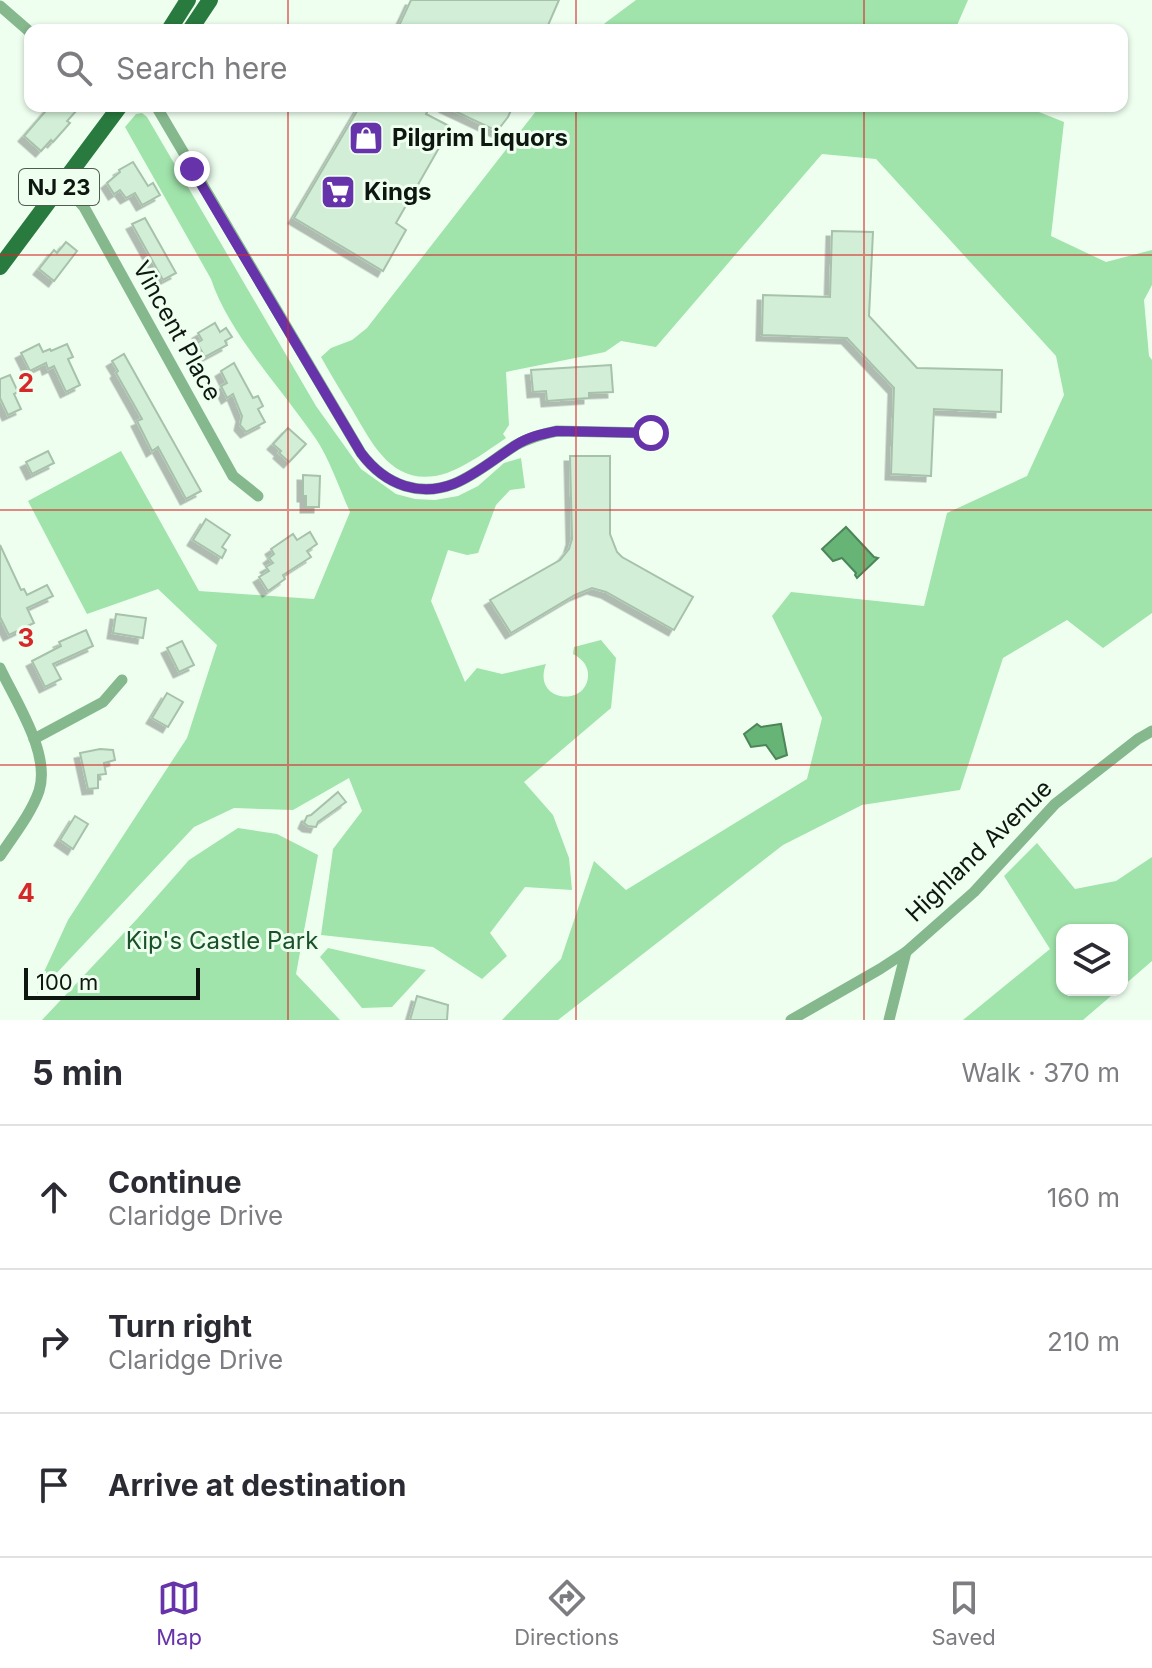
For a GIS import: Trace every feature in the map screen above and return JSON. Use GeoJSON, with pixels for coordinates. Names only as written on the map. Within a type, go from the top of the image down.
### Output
{"type":"FeatureCollection","features":[{"type":"Feature","properties":{"kind":"main road"},"geometry":{"type":"LineString","coordinates":[[173,24],[188,0]]}},
{"type":"Feature","properties":{"kind":"main road"},"geometry":{"type":"LineString","coordinates":[[194,24],[210,0]]}},
{"type":"Feature","properties":{"kind":"main road","name":"NJ 23"},"geometry":{"type":"LineString","coordinates":[[3,256],[114,112]]}},
{"type":"Feature","properties":{"kind":"street"},"geometry":{"type":"LineString","coordinates":[[0,6],[24,27]]}},
{"type":"Feature","properties":{"kind":"street"},"geometry":{"type":"LineString","coordinates":[[160,112],[361,453],[383,476],[412,488],[442,488],[470,477],[517,445],[546,433],[651,433]]}},
{"type":"Feature","properties":{"kind":"street","name":"Vincent Place"},"geometry":{"type":"LineString","coordinates":[[62,183],[84,207],[233,476],[258,496]]}},
{"type":"Feature","properties":{"kind":"street"},"geometry":{"type":"LineString","coordinates":[[0,668],[34,739],[42,765],[39,791],[0,856]]}},
{"type":"Feature","properties":{"kind":"street"},"geometry":{"type":"LineString","coordinates":[[34,739],[103,702],[122,680]]}},
{"type":"Feature","properties":{"kind":"street","name":"Highland Avenue"},"geometry":{"type":"LineString","coordinates":[[791,1020],[906,952],[974,892],[1055,804],[1152,731]]}},
{"type":"Feature","properties":{"kind":"street"},"geometry":{"type":"LineString","coordinates":[[889,1020],[906,952]]}},
{"type":"Feature","properties":{"kind":"green space"},"geometry":{"type":"Polygon","coordinates":[[[636,0],[968,0],[958,24],[605,23],[636,0]]]}},
{"type":"Feature","properties":{"kind":"green space"},"geometry":{"type":"Polygon","coordinates":[[[535,112],[1039,112],[1064,122],[1051,236],[1106,262],[1152,250],[1152,285],[1144,300],[1149,356],[1152,360],[1152,613],[1103,648],[1067,620],[1003,658],[960,790],[862,805],[783,845],[558,1020],[502,1020],[561,959],[594,861],[626,890],[807,779],[822,718],[772,616],[791,592],[924,606],[947,513],[1027,476],[1064,395],[1056,356],[876,159],[822,154],[656,347],[621,341],[605,352],[506,372],[509,425],[503,434],[506,438],[447,473],[429,477],[413,476],[388,462],[369,438],[321,357],[367,328],[535,112]]]}},
{"type":"Feature","properties":{"kind":"green space"},"geometry":{"type":"Polygon","coordinates":[[[142,113],[316,406],[361,469],[396,494],[435,500],[458,496],[478,486],[504,463],[521,458],[525,488],[510,490],[496,505],[478,553],[467,555],[448,550],[431,601],[465,682],[477,668],[502,674],[546,664],[544,677],[547,687],[553,693],[572,696],[586,684],[588,673],[583,662],[573,654],[574,647],[601,640],[616,658],[611,708],[524,782],[553,815],[569,858],[572,890],[525,887],[490,933],[507,956],[482,979],[433,947],[321,935],[333,849],[362,811],[349,778],[293,810],[234,808],[194,827],[37,994],[68,920],[187,738],[217,645],[158,589],[87,614],[28,501],[121,451],[199,591],[314,599],[350,512],[321,447],[230,320],[211,279],[125,127],[136,114],[142,113]]]}},
{"type":"Feature","properties":{"kind":"green space","name":"Kip's Castle Park"},"geometry":{"type":"Polygon","coordinates":[[[238,828],[277,834],[318,855],[296,974],[340,1020],[42,1020],[189,860],[238,828]]]}},
{"type":"Feature","properties":{"kind":"green space"},"geometry":{"type":"Polygon","coordinates":[[[1037,843],[1075,889],[1116,881],[1152,857],[1152,961],[1128,982],[1128,924],[1056,924],[1056,996],[1111,996],[1083,1020],[963,1020],[1050,949],[1004,876],[1037,843]]]}},
{"type":"Feature","properties":{"kind":"green space"},"geometry":{"type":"Polygon","coordinates":[[[328,948],[426,970],[392,1007],[362,1008],[320,957],[328,948]]]}},
{"type":"Feature","properties":{"kind":"shaded area"},"geometry":{"type":"Polygon","coordinates":[[[846,527],[878,558],[857,578],[842,558],[833,561],[822,549],[846,527]]]}},
{"type":"Feature","properties":{"kind":"shaded area"},"geometry":{"type":"Polygon","coordinates":[[[757,724],[761,727],[781,724],[787,755],[776,759],[766,745],[751,747],[744,734],[757,724]]]}},
{"type":"Feature","properties":{"kind":"building"},"geometry":{"type":"Polygon","coordinates":[[[411,0],[559,0],[549,24],[400,24],[411,0]]]}},
{"type":"Feature","properties":{"kind":"building"},"geometry":{"type":"Polygon","coordinates":[[[45,112],[75,112],[67,121],[70,123],[41,151],[24,136],[45,112]]]}},
{"type":"Feature","properties":{"kind":"building"},"geometry":{"type":"Polygon","coordinates":[[[356,112],[427,112],[451,127],[396,223],[406,230],[383,271],[294,218],[356,112]]]}},
{"type":"Feature","properties":{"kind":"building"},"geometry":{"type":"Polygon","coordinates":[[[457,112],[510,112],[497,131],[457,112]]]}},
{"type":"Feature","properties":{"kind":"building"},"geometry":{"type":"Polygon","coordinates":[[[133,162],[148,186],[153,183],[160,195],[142,205],[135,193],[126,198],[120,190],[114,194],[107,183],[119,170],[133,162]]]}},
{"type":"Feature","properties":{"kind":"building"},"geometry":{"type":"Polygon","coordinates":[[[145,218],[176,273],[163,280],[132,224],[145,218]]]}},
{"type":"Feature","properties":{"kind":"building"},"geometry":{"type":"Polygon","coordinates":[[[832,231],[873,232],[869,316],[917,368],[1002,370],[1001,412],[934,409],[931,476],[891,474],[894,388],[847,338],[762,335],[763,295],[830,297],[832,231]]]}},
{"type":"Feature","properties":{"kind":"building"},"geometry":{"type":"Polygon","coordinates":[[[66,242],[77,251],[54,281],[39,269],[54,250],[57,253],[66,242]]]}},
{"type":"Feature","properties":{"kind":"building"},"geometry":{"type":"Polygon","coordinates":[[[215,323],[220,332],[226,328],[232,337],[225,341],[227,345],[205,357],[197,343],[202,340],[198,333],[215,323]]]}},
{"type":"Feature","properties":{"kind":"building"},"geometry":{"type":"Polygon","coordinates":[[[39,344],[43,352],[67,344],[73,357],[68,359],[80,385],[66,392],[54,366],[48,369],[46,363],[30,371],[21,353],[39,344]]]}},
{"type":"Feature","properties":{"kind":"building"},"geometry":{"type":"Polygon","coordinates":[[[124,354],[201,491],[186,499],[158,447],[152,451],[137,421],[142,419],[116,373],[118,371],[112,361],[124,354]]]}},
{"type":"Feature","properties":{"kind":"building"},"geometry":{"type":"Polygon","coordinates":[[[234,363],[253,398],[258,396],[263,406],[258,409],[265,422],[246,432],[240,425],[242,416],[233,394],[227,398],[221,386],[227,383],[221,371],[234,363]]]}},
{"type":"Feature","properties":{"kind":"building"},"geometry":{"type":"Polygon","coordinates":[[[611,365],[613,392],[589,393],[589,398],[547,401],[546,391],[533,392],[531,370],[611,365]]]}},
{"type":"Feature","properties":{"kind":"building"},"geometry":{"type":"Polygon","coordinates":[[[10,375],[21,409],[8,415],[0,398],[0,379],[10,375]]]}},
{"type":"Feature","properties":{"kind":"building"},"geometry":{"type":"Polygon","coordinates":[[[288,428],[306,444],[289,462],[273,444],[288,428]]]}},
{"type":"Feature","properties":{"kind":"building"},"geometry":{"type":"Polygon","coordinates":[[[48,451],[54,463],[32,474],[26,462],[48,451]]]}},
{"type":"Feature","properties":{"kind":"building"},"geometry":{"type":"Polygon","coordinates":[[[570,456],[610,456],[610,534],[617,552],[693,597],[674,630],[606,592],[592,588],[511,633],[490,600],[560,560],[569,549],[572,539],[570,456]]]}},
{"type":"Feature","properties":{"kind":"building"},"geometry":{"type":"Polygon","coordinates":[[[303,475],[320,476],[319,507],[306,507],[303,475]]]}},
{"type":"Feature","properties":{"kind":"building"},"geometry":{"type":"Polygon","coordinates":[[[206,519],[230,535],[222,547],[226,550],[222,558],[193,540],[206,519]]]}},
{"type":"Feature","properties":{"kind":"building"},"geometry":{"type":"Polygon","coordinates":[[[310,532],[317,544],[307,551],[311,557],[283,575],[285,579],[268,591],[259,577],[269,571],[266,567],[273,563],[269,558],[274,554],[271,549],[293,534],[297,540],[310,532]]]}},
{"type":"Feature","properties":{"kind":"building"},"geometry":{"type":"Polygon","coordinates":[[[0,545],[21,590],[24,589],[27,595],[47,585],[53,596],[27,608],[34,623],[9,635],[0,617],[0,545]]]}},
{"type":"Feature","properties":{"kind":"building"},"geometry":{"type":"Polygon","coordinates":[[[116,614],[146,618],[143,638],[113,633],[116,614]]]}},
{"type":"Feature","properties":{"kind":"building"},"geometry":{"type":"Polygon","coordinates":[[[86,630],[93,646],[53,664],[61,679],[45,687],[32,661],[61,646],[59,642],[86,630]]]}},
{"type":"Feature","properties":{"kind":"building"},"geometry":{"type":"Polygon","coordinates":[[[182,641],[194,665],[179,672],[167,648],[182,641]]]}},
{"type":"Feature","properties":{"kind":"building"},"geometry":{"type":"Polygon","coordinates":[[[167,693],[183,702],[168,727],[152,718],[167,693]]]}},
{"type":"Feature","properties":{"kind":"building"},"geometry":{"type":"Polygon","coordinates":[[[113,750],[115,760],[104,763],[106,774],[98,775],[98,788],[88,789],[80,753],[113,750]]]}},
{"type":"Feature","properties":{"kind":"building"},"geometry":{"type":"Polygon","coordinates":[[[338,792],[346,802],[318,822],[316,827],[304,823],[307,816],[338,792]]]}},
{"type":"Feature","properties":{"kind":"building"},"geometry":{"type":"Polygon","coordinates":[[[75,816],[88,824],[73,849],[60,840],[75,816]]]}},
{"type":"Feature","properties":{"kind":"building"},"geometry":{"type":"Polygon","coordinates":[[[417,996],[448,1005],[447,1020],[410,1020],[417,996]]]}},
{"type":"Feature","properties":{"kind":"place","name":"Pilgrim Liquors"},"geometry":{"type":"Point","coordinates":[366,138]}},
{"type":"Feature","properties":{"kind":"place","name":"Kings"},"geometry":{"type":"Point","coordinates":[338,192]}},
{"type":"Feature","properties":{"kind":"route"},"geometry":{"type":"LineString","coordinates":[[192,169],[361,453],[383,476],[412,488],[442,488],[470,477],[517,445],[546,433],[651,433]]}}]}
